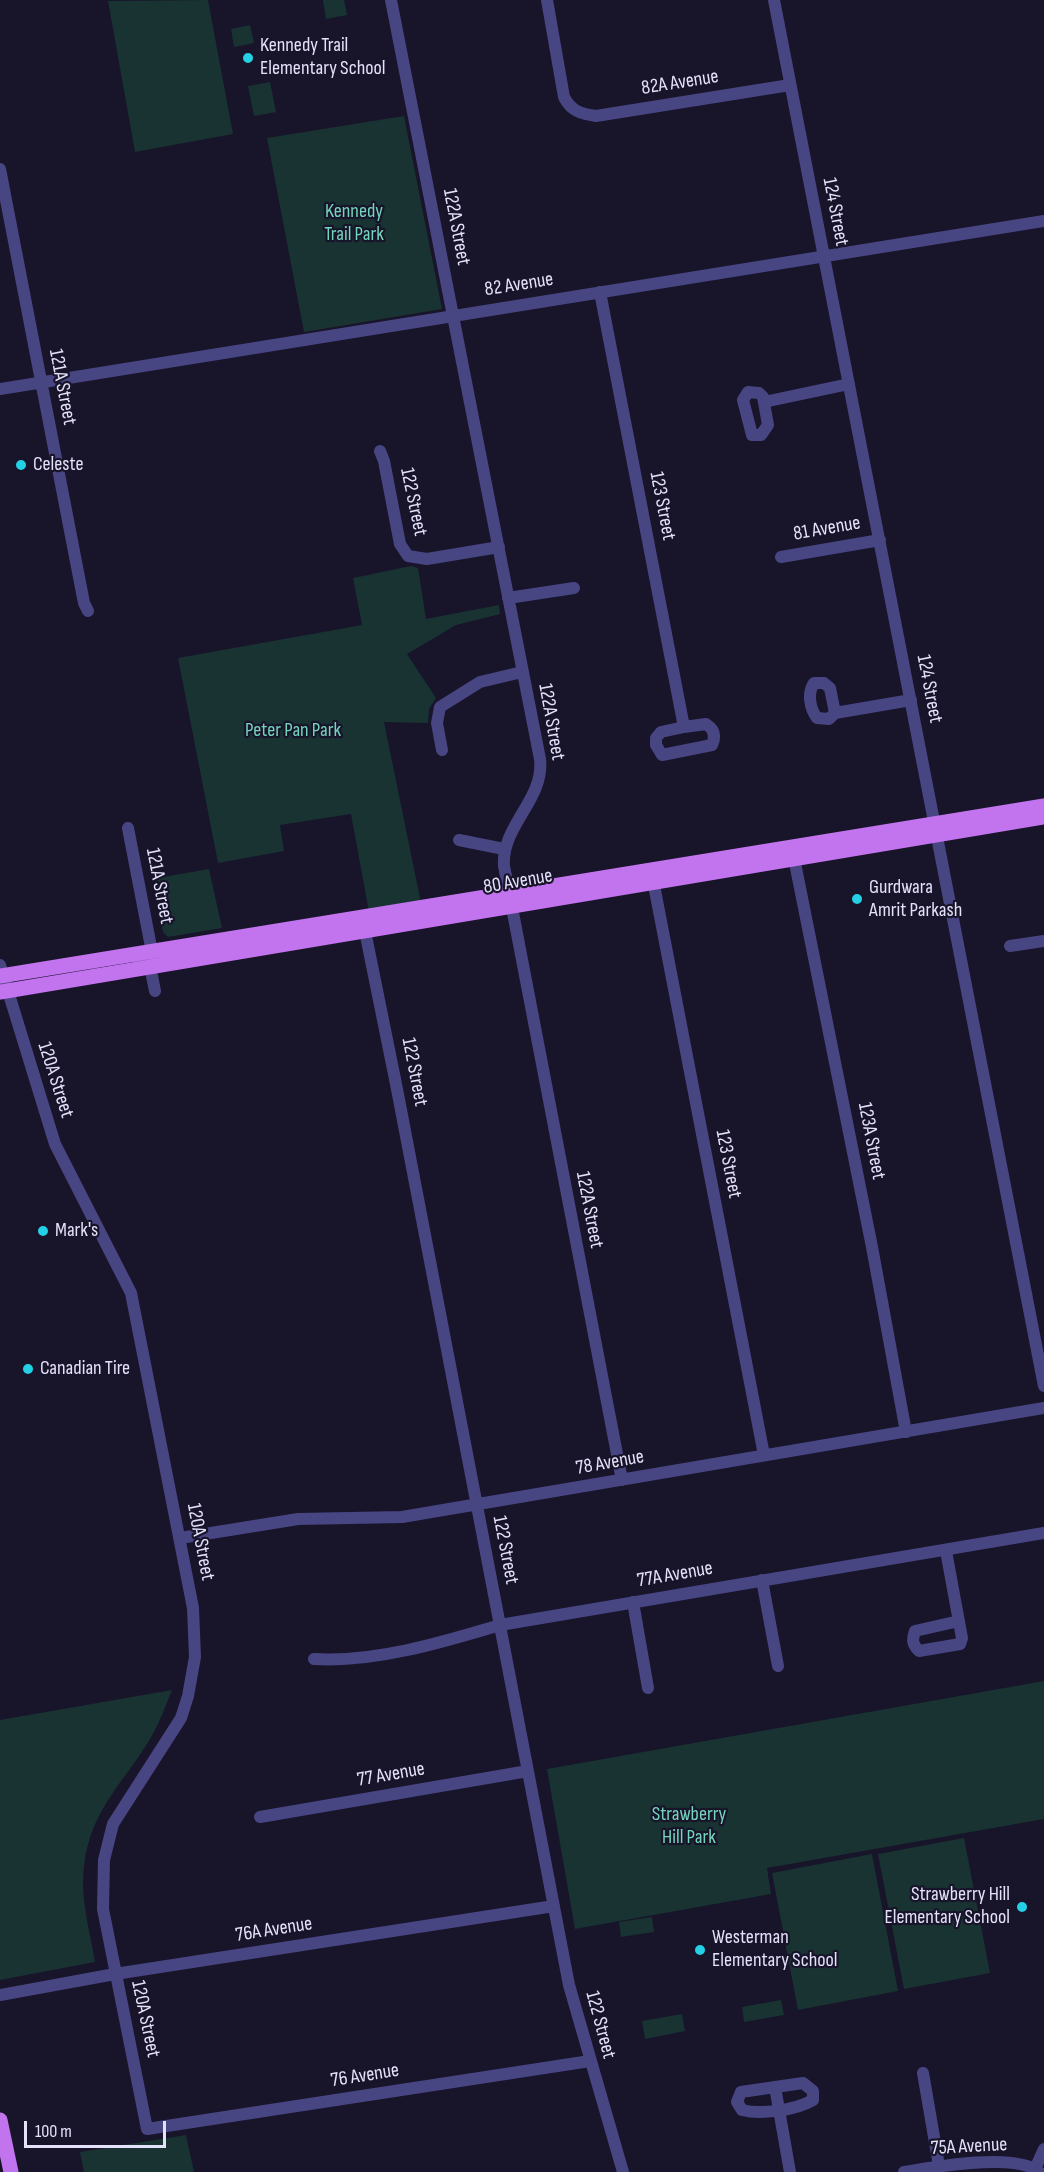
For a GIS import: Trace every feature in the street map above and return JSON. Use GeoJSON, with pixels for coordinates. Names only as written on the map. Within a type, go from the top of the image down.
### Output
{"type":"FeatureCollection","features":[{"type":"Feature","properties":{"kind":"main road","name":"80 Avenue"},"geometry":{"type":"LineString","coordinates":[[151,959],[249,936],[653,880],[794,858],[1044,806]]}},
{"type":"Feature","properties":{"kind":"main road","name":"80 Avenue"},"geometry":{"type":"LineString","coordinates":[[2,980],[365,931],[688,863],[832,839],[1044,817]]}},
{"type":"Feature","properties":{"kind":"main road"},"geometry":{"type":"LineString","coordinates":[[794,858],[804,849],[824,845],[832,839]]}},
{"type":"Feature","properties":{"kind":"main road"},"geometry":{"type":"LineString","coordinates":[[653,880],[661,873],[682,869],[688,863]]}},
{"type":"Feature","properties":{"kind":"main road"},"geometry":{"type":"LineString","coordinates":[[2,980],[102,974],[110,965],[145,958],[151,959]]}},
{"type":"Feature","properties":{"kind":"main road"},"geometry":{"type":"LineString","coordinates":[[0,2120],[10,2172]]}},
{"type":"Feature","properties":{"kind":"street","name":"122A Street"},"geometry":{"type":"LineString","coordinates":[[391,0],[540,759],[540,774],[504,849],[509,899],[622,1480]]}},
{"type":"Feature","properties":{"kind":"street","name":"82A Avenue"},"geometry":{"type":"LineString","coordinates":[[547,0],[564,97],[569,106],[576,111],[596,116],[790,85]]}},
{"type":"Feature","properties":{"kind":"street","name":"124 Street"},"geometry":{"type":"LineString","coordinates":[[774,0],[1044,1386]]}},
{"type":"Feature","properties":{"kind":"street","name":"121A Street"},"geometry":{"type":"LineString","coordinates":[[0,169],[84,603],[88,611]]}},
{"type":"Feature","properties":{"kind":"street","name":"82 Avenue"},"geometry":{"type":"LineString","coordinates":[[0,389],[1044,221]]}},
{"type":"Feature","properties":{"kind":"street","name":"123 Street"},"geometry":{"type":"LineString","coordinates":[[600,292],[684,727]]}},
{"type":"Feature","properties":{"kind":"street"},"geometry":{"type":"LineString","coordinates":[[764,402],[849,384]]}},
{"type":"Feature","properties":{"kind":"street","name":"122 Street"},"geometry":{"type":"LineString","coordinates":[[380,451],[384,461],[400,544],[412,558],[427,559],[498,547]]}},
{"type":"Feature","properties":{"kind":"street","name":"81 Avenue"},"geometry":{"type":"LineString","coordinates":[[781,557],[880,540]]}},
{"type":"Feature","properties":{"kind":"street"},"geometry":{"type":"LineString","coordinates":[[508,598],[574,588]]}},
{"type":"Feature","properties":{"kind":"street"},"geometry":{"type":"LineString","coordinates":[[442,750],[437,723],[440,707],[487,679],[522,672]]}},
{"type":"Feature","properties":{"kind":"street"},"geometry":{"type":"LineString","coordinates":[[835,712],[911,700]]}},
{"type":"Feature","properties":{"kind":"street","name":"121A Street"},"geometry":{"type":"LineString","coordinates":[[128,828],[155,991]]}},
{"type":"Feature","properties":{"kind":"street"},"geometry":{"type":"LineString","coordinates":[[459,840],[504,849]]}},
{"type":"Feature","properties":{"kind":"street","name":"123A Street"},"geometry":{"type":"LineString","coordinates":[[794,858],[872,1247],[906,1432]]}},
{"type":"Feature","properties":{"kind":"street","name":"123 Street"},"geometry":{"type":"LineString","coordinates":[[653,880],[764,1455]]}},
{"type":"Feature","properties":{"kind":"street","name":"122 Street"},"geometry":{"type":"LineString","coordinates":[[365,931],[569,1985],[623,2172]]}},
{"type":"Feature","properties":{"kind":"street"},"geometry":{"type":"LineString","coordinates":[[1010,946],[1044,940]]}},
{"type":"Feature","properties":{"kind":"street","name":"120A Street"},"geometry":{"type":"LineString","coordinates":[[2,980],[55,1144],[131,1293],[193,1608],[195,1657],[188,1696],[181,1718],[113,1824],[104,1860],[103,1909],[147,2129]]}},
{"type":"Feature","properties":{"kind":"street","name":"78 Avenue"},"geometry":{"type":"LineString","coordinates":[[180,1538],[298,1519],[393,1518],[1044,1407]]}},
{"type":"Feature","properties":{"kind":"street","name":"77A Avenue"},"geometry":{"type":"LineString","coordinates":[[314,1659],[337,1660],[439,1643],[500,1625],[1044,1533]]}},
{"type":"Feature","properties":{"kind":"street"},"geometry":{"type":"LineString","coordinates":[[946,1551],[958,1621]]}},
{"type":"Feature","properties":{"kind":"street"},"geometry":{"type":"LineString","coordinates":[[762,1580],[778,1666]]}},
{"type":"Feature","properties":{"kind":"street"},"geometry":{"type":"LineString","coordinates":[[633,1602],[648,1688]]}},
{"type":"Feature","properties":{"kind":"street","name":"77 Avenue"},"geometry":{"type":"LineString","coordinates":[[260,1817],[528,1771]]}},
{"type":"Feature","properties":{"kind":"street","name":"76A Avenue"},"geometry":{"type":"LineString","coordinates":[[0,1995],[116,1974],[554,1906]]}},
{"type":"Feature","properties":{"kind":"street","name":"76 Avenue"},"geometry":{"type":"LineString","coordinates":[[147,2129],[590,2061]]}},
{"type":"Feature","properties":{"kind":"street"},"geometry":{"type":"LineString","coordinates":[[923,2073],[939,2166]]}},
{"type":"Feature","properties":{"kind":"street"},"geometry":{"type":"LineString","coordinates":[[807,2083],[813,2091],[813,2100],[805,2105],[780,2109],[746,2111],[742,2110],[737,2102],[741,2092],[775,2087],[807,2083]]}},
{"type":"Feature","properties":{"kind":"street"},"geometry":{"type":"LineString","coordinates":[[775,2087],[790,2172]]}},
{"type":"Feature","properties":{"kind":"street"},"geometry":{"type":"LineString","coordinates":[[1037,2170],[1044,2149]]}},
{"type":"Feature","properties":{"kind":"street","name":"75A Avenue"},"geometry":{"type":"LineString","coordinates":[[904,2172],[939,2166],[999,2162],[1037,2170]]}},
{"type":"Feature","properties":{"kind":"green space"},"geometry":{"type":"Polygon","coordinates":[[[208,0],[233,134],[135,152],[108,1],[208,0]]]}},
{"type":"Feature","properties":{"kind":"green space"},"geometry":{"type":"Polygon","coordinates":[[[323,0],[344,0],[347,15],[326,19],[323,0]]]}},
{"type":"Feature","properties":{"kind":"green space"},"geometry":{"type":"Polygon","coordinates":[[[250,25],[254,43],[234,47],[231,29],[250,25]]]}},
{"type":"Feature","properties":{"kind":"green space"},"geometry":{"type":"Polygon","coordinates":[[[270,82],[276,112],[254,116],[248,86],[270,82]]]}},
{"type":"Feature","properties":{"kind":"green space","name":"Kennedy Trail Park"},"geometry":{"type":"Polygon","coordinates":[[[404,116],[442,309],[304,332],[267,138],[404,116]]]}},
{"type":"Feature","properties":{"kind":"green space","name":"Peter Pan Park"},"geometry":{"type":"Polygon","coordinates":[[[411,566],[418,568],[426,619],[499,605],[500,614],[456,625],[407,654],[436,698],[429,709],[428,723],[384,722],[421,903],[369,912],[351,814],[280,825],[284,851],[218,863],[178,658],[362,625],[353,578],[411,566]]]}},
{"type":"Feature","properties":{"kind":"green space"},"geometry":{"type":"Polygon","coordinates":[[[209,869],[222,928],[168,937],[163,932],[152,879],[209,869]]]}},
{"type":"Feature","properties":{"kind":"green space","name":"Strawberry Hill Park"},"geometry":{"type":"Polygon","coordinates":[[[1044,1681],[1044,1819],[767,1868],[771,1894],[575,1929],[547,1769],[1044,1681]]]}},
{"type":"Feature","properties":{"kind":"green space"},"geometry":{"type":"Polygon","coordinates":[[[172,1690],[154,1732],[102,1810],[88,1845],[83,1890],[95,1962],[0,1980],[0,1720],[172,1690]]]}},
{"type":"Feature","properties":{"kind":"green space"},"geometry":{"type":"Polygon","coordinates":[[[964,1838],[990,1973],[904,1989],[878,1854],[964,1838]]]}},
{"type":"Feature","properties":{"kind":"green space"},"geometry":{"type":"Polygon","coordinates":[[[872,1854],[898,1991],[798,2010],[772,1873],[872,1854]]]}},
{"type":"Feature","properties":{"kind":"green space"},"geometry":{"type":"Polygon","coordinates":[[[652,1917],[654,1932],[621,1937],[619,1922],[652,1917]]]}},
{"type":"Feature","properties":{"kind":"green space"},"geometry":{"type":"Polygon","coordinates":[[[781,2000],[784,2015],[744,2022],[742,2007],[781,2000]]]}},
{"type":"Feature","properties":{"kind":"green space"},"geometry":{"type":"Polygon","coordinates":[[[682,2014],[685,2031],[645,2039],[642,2021],[682,2014]]]}},
{"type":"Feature","properties":{"kind":"green space"},"geometry":{"type":"Polygon","coordinates":[[[186,2135],[194,2172],[84,2172],[80,2152],[186,2135]]]}},
{"type":"Feature","properties":{"kind":"place","name":"Kennedy Trail Elementary School"},"geometry":{"type":"Point","coordinates":[248,58]}},
{"type":"Feature","properties":{"kind":"place","name":"Celeste"},"geometry":{"type":"Point","coordinates":[21,465]}},
{"type":"Feature","properties":{"kind":"place","name":"Gurdwara Amrit Parkash"},"geometry":{"type":"Point","coordinates":[857,899]}},
{"type":"Feature","properties":{"kind":"place","name":"Mark's"},"geometry":{"type":"Point","coordinates":[43,1231]}},
{"type":"Feature","properties":{"kind":"place","name":"Canadian Tire"},"geometry":{"type":"Point","coordinates":[28,1369]}},
{"type":"Feature","properties":{"kind":"place","name":"Strawberry Hill Elementary School"},"geometry":{"type":"Point","coordinates":[1022,1907]}},
{"type":"Feature","properties":{"kind":"place","name":"Westerman Elementary School"},"geometry":{"type":"Point","coordinates":[700,1950]}}]}
